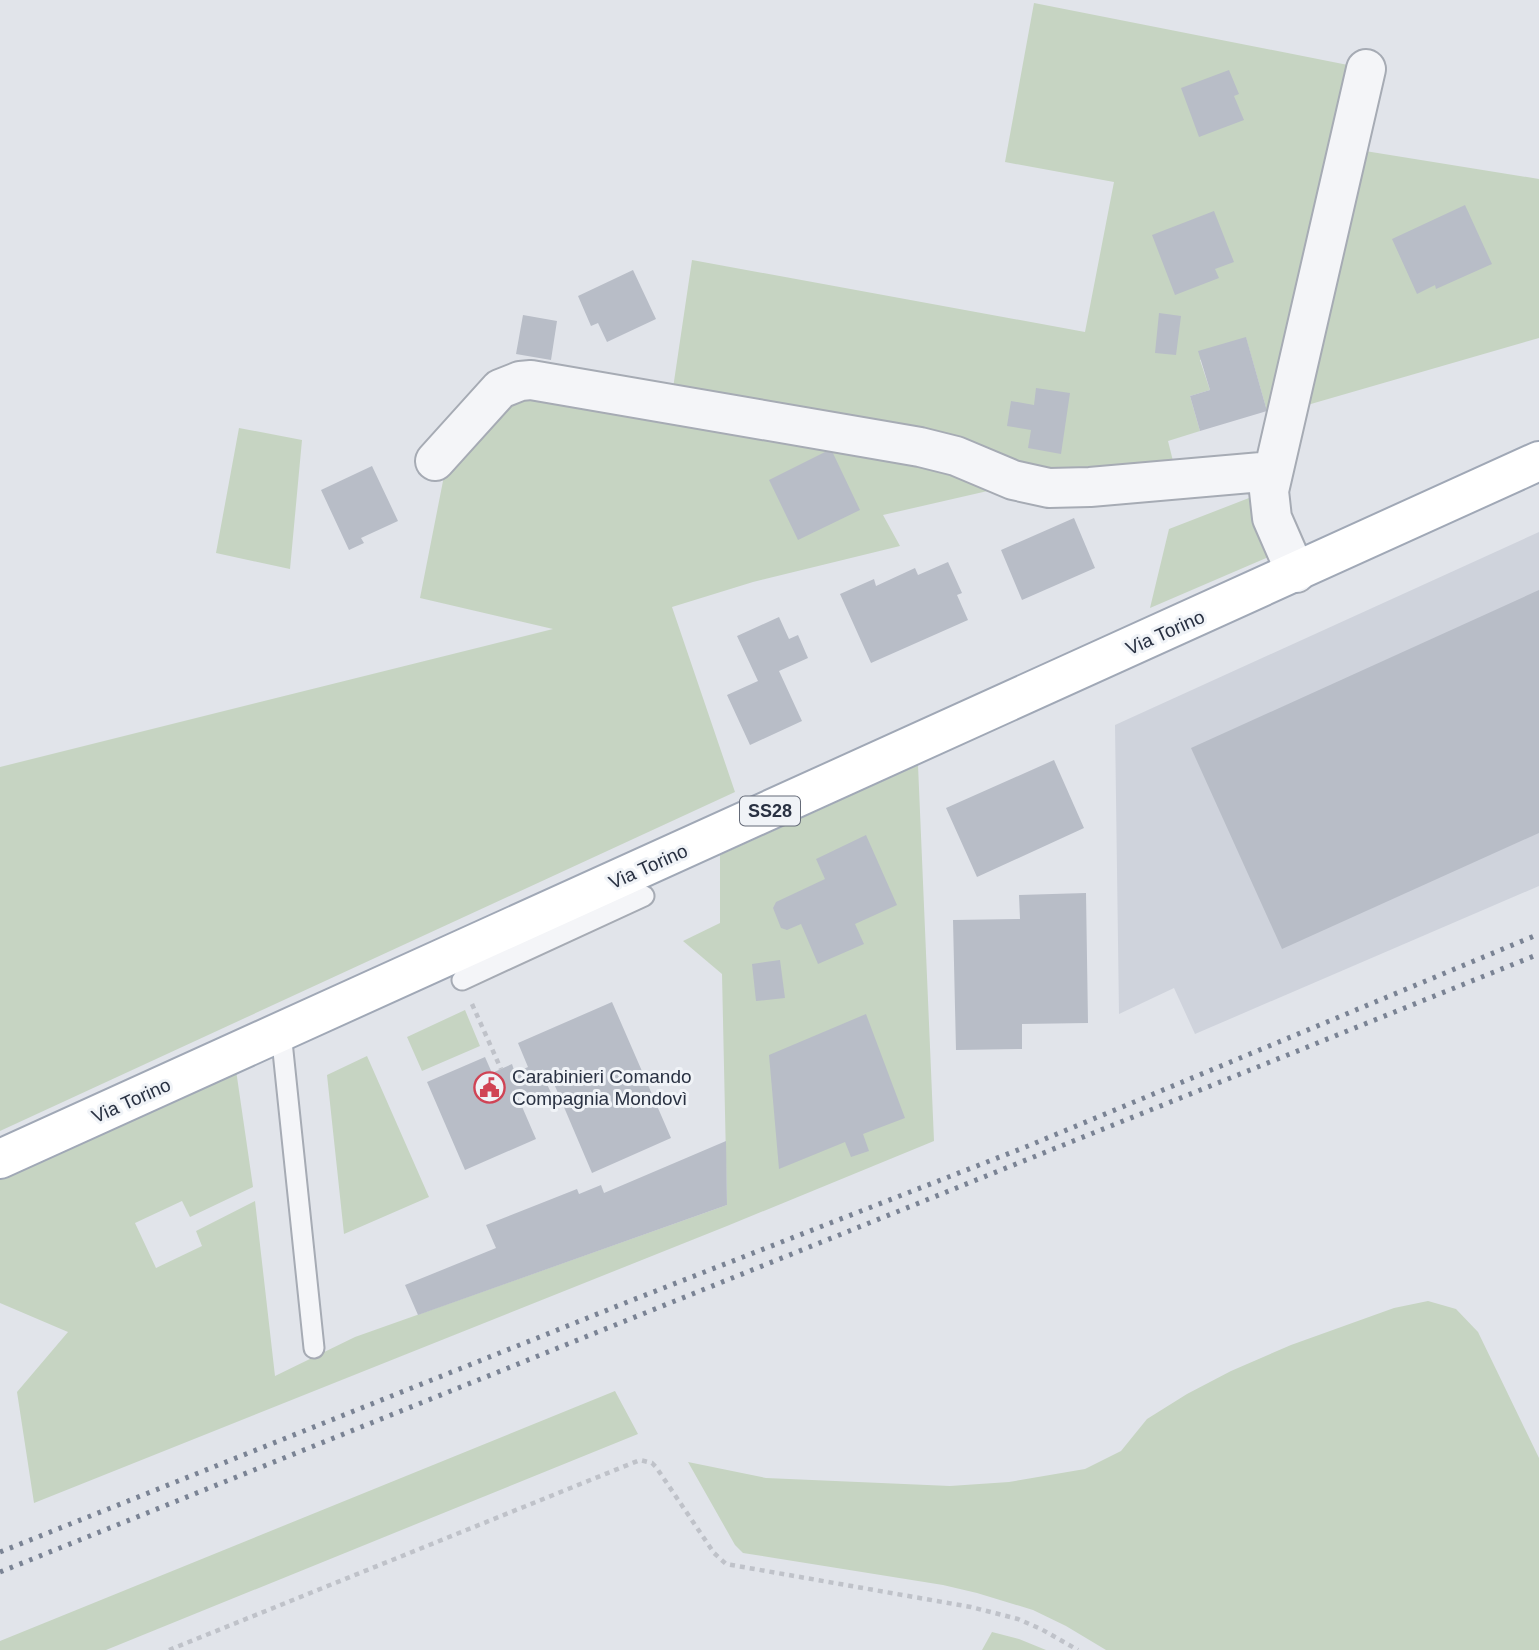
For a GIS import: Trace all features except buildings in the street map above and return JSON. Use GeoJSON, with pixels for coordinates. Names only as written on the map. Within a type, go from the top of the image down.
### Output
{"type":"FeatureCollection","features":[{"type":"Feature","properties":{"kind":"main road","name":"Via Torino"},"geometry":{"type":"LineString","coordinates":[[0,1159],[1539,461]]}},
{"type":"Feature","properties":{"kind":"street"},"geometry":{"type":"LineString","coordinates":[[1296,573],[1269,505],[1269,491],[1366,69]]}},
{"type":"Feature","properties":{"kind":"street"},"geometry":{"type":"LineString","coordinates":[[435,461],[500,389],[520,381],[531,380],[920,447],[956,456],[1013,480],[1049,488],[1090,487],[1273,471]]}},
{"type":"Feature","properties":{"kind":"lane"},"geometry":{"type":"LineString","coordinates":[[462,980],[644,896]]}},
{"type":"Feature","properties":{"kind":"lane"},"geometry":{"type":"LineString","coordinates":[[281,1032],[314,1348]]}},
{"type":"Feature","properties":{"kind":"path"},"geometry":{"type":"LineString","coordinates":[[473,1006],[501,1069]]}},
{"type":"Feature","properties":{"kind":"path"},"geometry":{"type":"LineString","coordinates":[[169,1650],[640,1460],[656,1467],[714,1553],[726,1564],[971,1607],[1030,1624],[1078,1650]]}},
{"type":"Feature","properties":{"kind":"shaded area"},"geometry":{"type":"Polygon","coordinates":[[[1539,532],[1539,886],[1195,1034],[1174,988],[1119,1014],[1115,725],[1539,532]]]}},
{"type":"Feature","properties":{"kind":"green space"},"geometry":{"type":"Polygon","coordinates":[[[1034,3],[1353,66],[1276,408],[1267,411],[1246,338],[1200,360],[1210,390],[1190,396],[1200,431],[1168,441],[1175,469],[1070,480],[672,395],[692,260],[1085,332],[1114,182],[1005,162],[1034,3]]]}},
{"type":"Feature","properties":{"kind":"green space"},"geometry":{"type":"Polygon","coordinates":[[[1359,150],[1539,179],[1539,338],[1297,408],[1359,150]]]}},
{"type":"Feature","properties":{"kind":"green space"},"geometry":{"type":"Polygon","coordinates":[[[513,396],[917,457],[1005,487],[883,515],[900,546],[753,582],[672,607],[735,792],[0,1131],[0,767],[553,629],[420,598],[444,476],[513,396]]]}},
{"type":"Feature","properties":{"kind":"green space"},"geometry":{"type":"Polygon","coordinates":[[[239,428],[302,440],[290,569],[216,553],[239,428]]]}},
{"type":"Feature","properties":{"kind":"green space"},"geometry":{"type":"Polygon","coordinates":[[[1249,498],[1273,555],[1150,608],[1169,529],[1249,498]]]}},
{"type":"Feature","properties":{"kind":"green space"},"geometry":{"type":"Polygon","coordinates":[[[918,765],[934,1141],[34,1503],[17,1392],[68,1332],[0,1303],[0,1179],[236,1070],[253,1187],[190,1217],[182,1201],[135,1223],[156,1268],[202,1246],[196,1231],[255,1201],[275,1376],[355,1337],[727,1205],[722,974],[683,941],[720,923],[720,855],[918,765]]]}},
{"type":"Feature","properties":{"kind":"green space"},"geometry":{"type":"Polygon","coordinates":[[[465,1010],[480,1046],[422,1071],[407,1037],[465,1010]]]}},
{"type":"Feature","properties":{"kind":"green space"},"geometry":{"type":"Polygon","coordinates":[[[367,1056],[429,1197],[344,1234],[327,1075],[367,1056]]]}},
{"type":"Feature","properties":{"kind":"green space"},"geometry":{"type":"Polygon","coordinates":[[[1428,1301],[1456,1309],[1478,1332],[1539,1458],[1539,1650],[1106,1650],[1033,1610],[977,1593],[943,1585],[743,1553],[735,1545],[688,1462],[766,1478],[950,1486],[1009,1482],[1085,1469],[1121,1451],[1147,1419],[1231,1371],[1291,1345],[1394,1308],[1428,1301]]]}},
{"type":"Feature","properties":{"kind":"green space"},"geometry":{"type":"Polygon","coordinates":[[[615,1391],[638,1434],[106,1650],[0,1650],[0,1641],[615,1391]]]}},
{"type":"Feature","properties":{"kind":"green space"},"geometry":{"type":"Polygon","coordinates":[[[992,1632],[1019,1639],[1046,1650],[982,1650],[992,1632]]]}},
{"type":"Feature","properties":{"kind":"railway"},"geometry":{"type":"LineString","coordinates":[[0,1552],[1028,1146],[1539,934]]}},
{"type":"Feature","properties":{"kind":"railway"},"geometry":{"type":"LineString","coordinates":[[0,1572],[1539,954]]}},
{"type":"Feature","properties":{"kind":"place","name":"Carabinieri Comando Compagnia Mondovì"},"geometry":{"type":"Point","coordinates":[489,1087]}}]}
